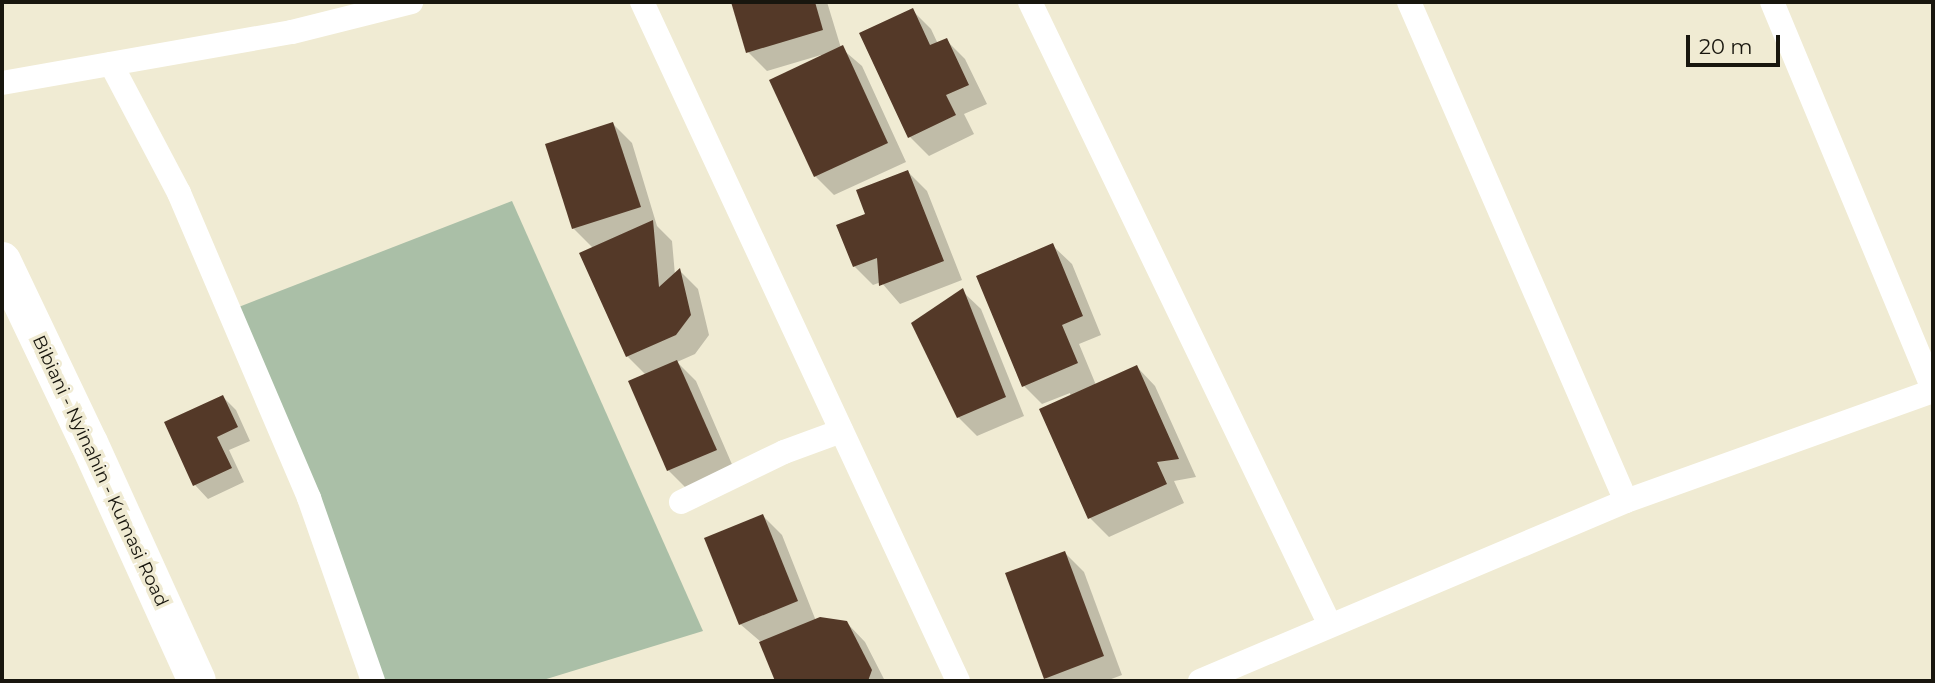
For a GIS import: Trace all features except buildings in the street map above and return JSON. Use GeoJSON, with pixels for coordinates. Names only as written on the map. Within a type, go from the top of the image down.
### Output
{"type":"FeatureCollection","features":[{"type":"Feature","properties":{"kind":"main road","name":"Bibiani - Nyinahin - Kumasi Road"},"geometry":{"type":"LineString","coordinates":[[2,261],[89,443],[197,681]]}},
{"type":"Feature","properties":{"kind":"street"},"geometry":{"type":"LineString","coordinates":[[2,83],[292,32],[411,2]]}},
{"type":"Feature","properties":{"kind":"street"},"geometry":{"type":"LineString","coordinates":[[642,2],[958,681]]}},
{"type":"Feature","properties":{"kind":"street"},"geometry":{"type":"LineString","coordinates":[[1030,2],[1330,625]]}},
{"type":"Feature","properties":{"kind":"street"},"geometry":{"type":"LineString","coordinates":[[1409,2],[1626,501]]}},
{"type":"Feature","properties":{"kind":"street"},"geometry":{"type":"LineString","coordinates":[[1200,681],[1626,501],[1933,390],[1772,2]]}},
{"type":"Feature","properties":{"kind":"street"},"geometry":{"type":"LineString","coordinates":[[111,64],[179,193],[309,498],[373,681]]}},
{"type":"Feature","properties":{"kind":"street"},"geometry":{"type":"LineString","coordinates":[[681,502],[784,452],[841,431]]}},
{"type":"Feature","properties":{"kind":"green space"},"geometry":{"type":"Polygon","coordinates":[[[512,201],[703,631],[540,681],[372,681],[231,310],[512,201]]]}}]}
